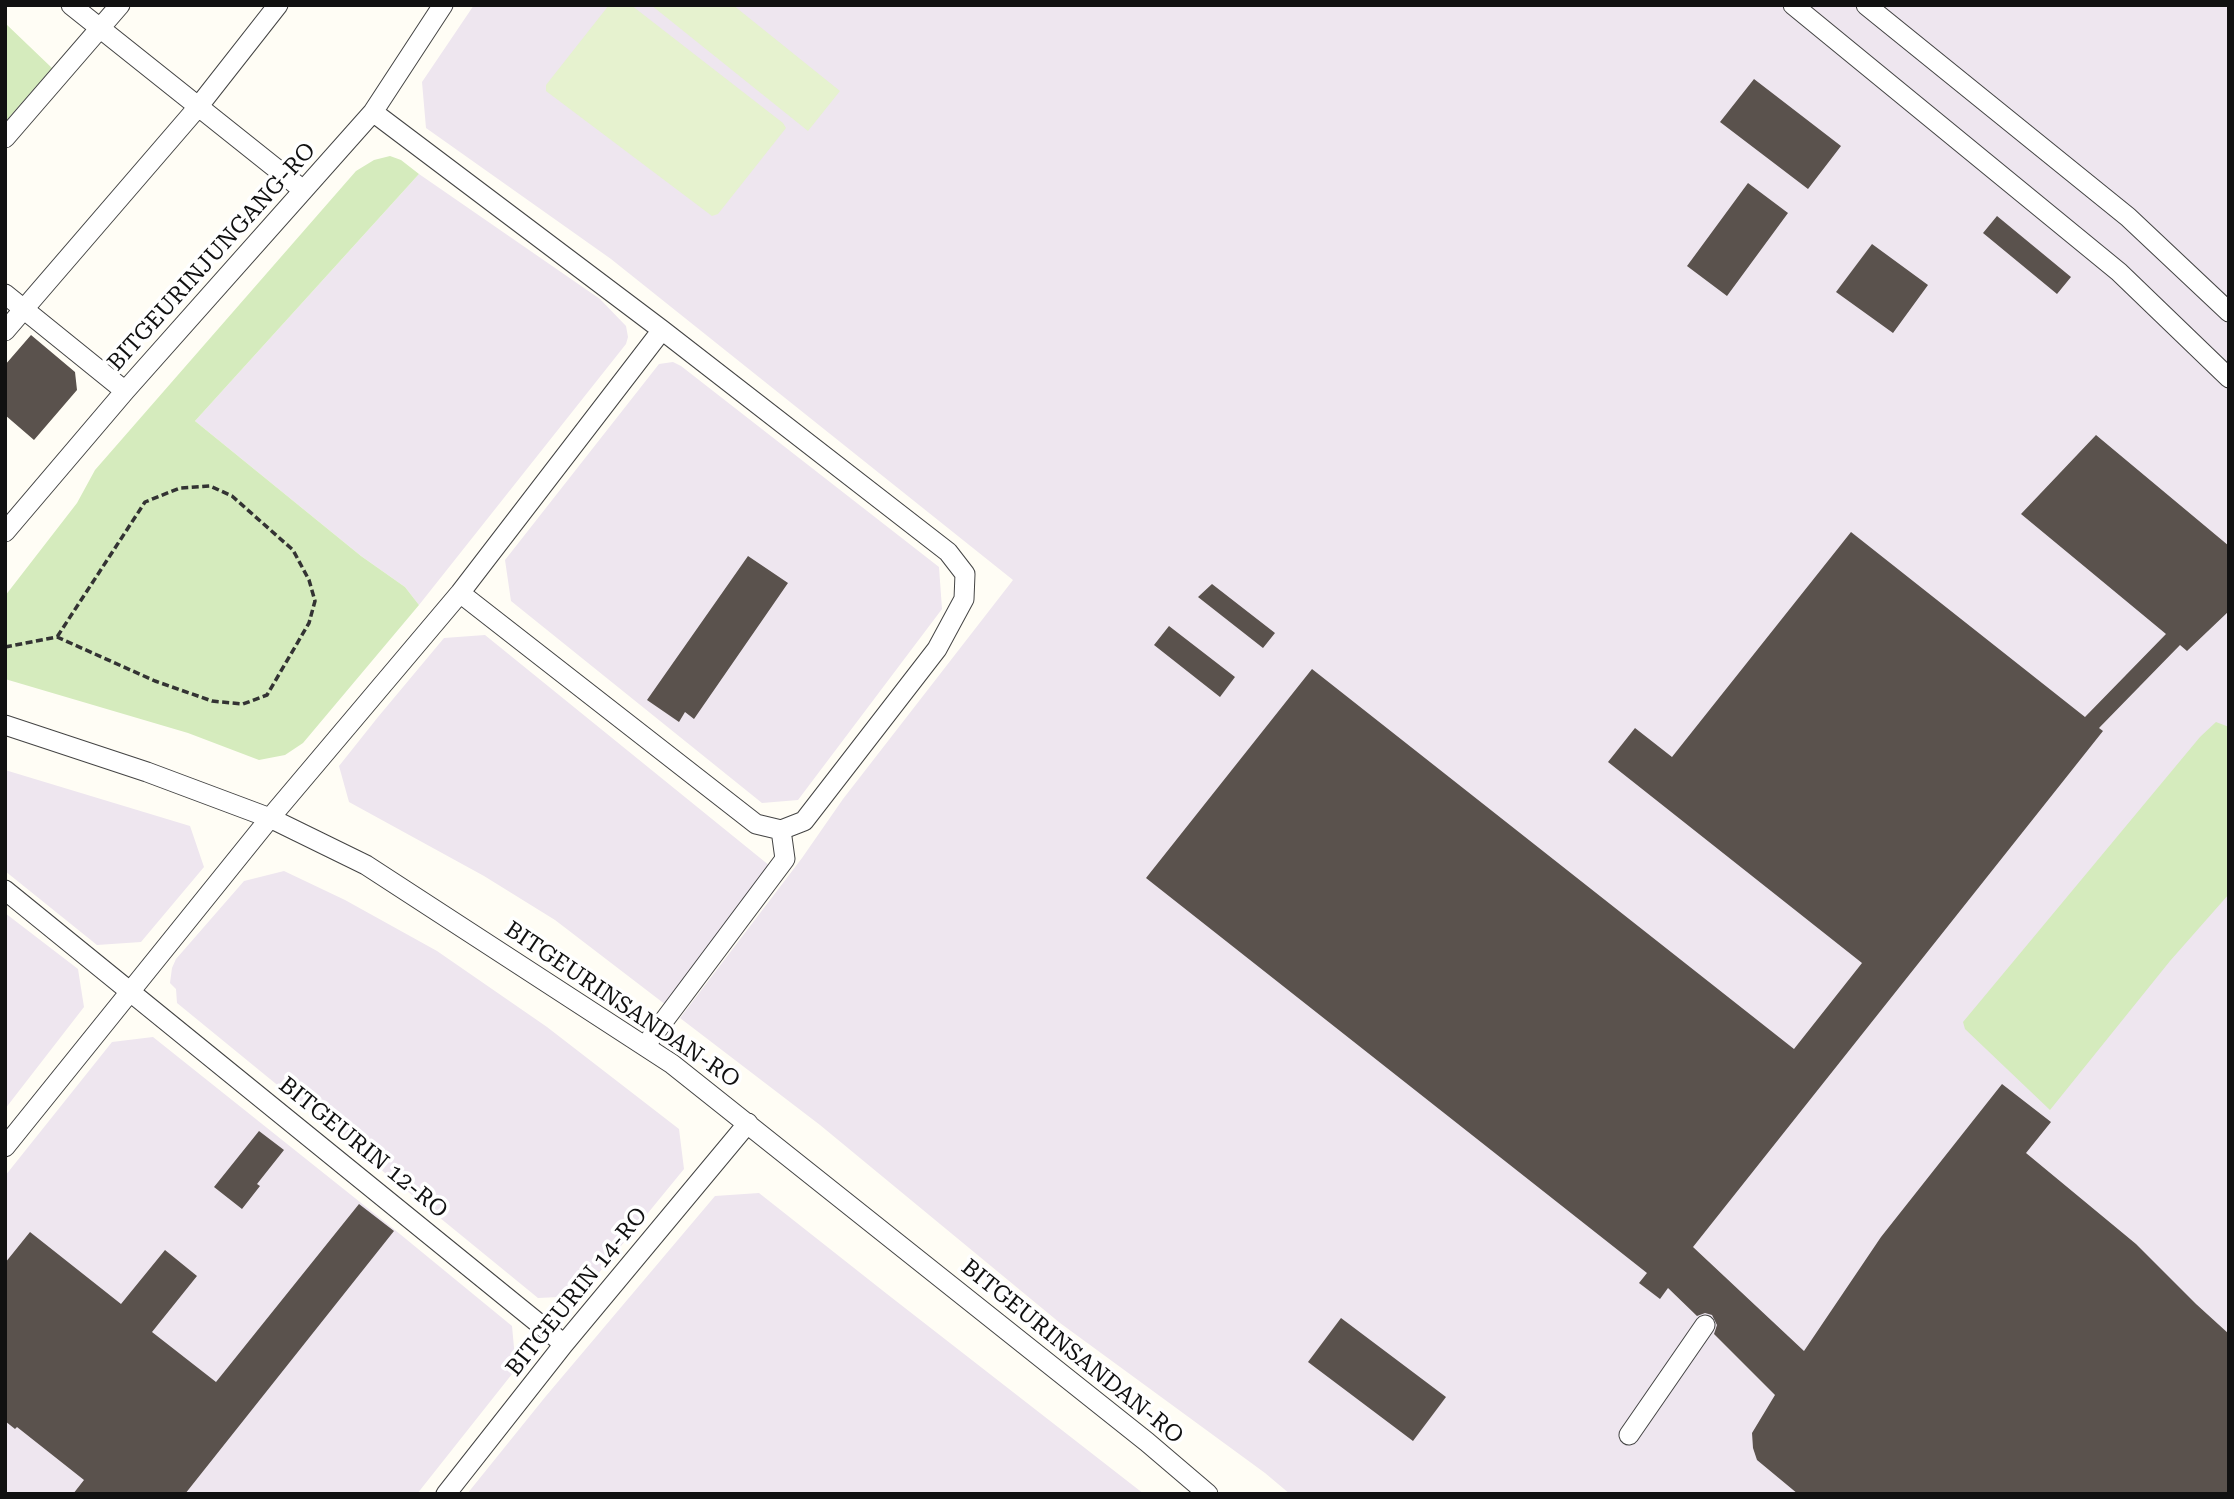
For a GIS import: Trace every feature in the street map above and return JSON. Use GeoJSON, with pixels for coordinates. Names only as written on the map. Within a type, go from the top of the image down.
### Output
{"type":"FeatureCollection","features":[{"type":"Feature","properties":{"kind":"street"},"geometry":{"type":"LineString","coordinates":[[71,5],[303,190]]}},
{"type":"Feature","properties":{"kind":"street"},"geometry":{"type":"LineString","coordinates":[[5,138],[120,5]]}},
{"type":"Feature","properties":{"kind":"street"},"geometry":{"type":"LineString","coordinates":[[5,331],[198,107],[278,5]]}},
{"type":"Feature","properties":{"kind":"street","name":"BITGEURINJUNGANG-RO"},"geometry":{"type":"LineString","coordinates":[[5,532],[125,391],[373,112],[443,5]]}},
{"type":"Feature","properties":{"kind":"street"},"geometry":{"type":"LineString","coordinates":[[1793,5],[2119,272],[2229,378]]}},
{"type":"Feature","properties":{"kind":"street"},"geometry":{"type":"LineString","coordinates":[[1866,5],[2128,217],[2229,312]]}},
{"type":"Feature","properties":{"kind":"street"},"geometry":{"type":"LineString","coordinates":[[373,112],[662,330],[948,552],[965,574],[964,599],[937,649],[804,821],[781,830],[756,824],[460,593]]}},
{"type":"Feature","properties":{"kind":"street"},"geometry":{"type":"LineString","coordinates":[[5,295],[125,391]]}},
{"type":"Feature","properties":{"kind":"street"},"geometry":{"type":"LineString","coordinates":[[5,1147],[270,818],[460,593],[662,330]]}},
{"type":"Feature","properties":{"kind":"street","name":"BITGEURINSANDAN-RO"},"geometry":{"type":"LineString","coordinates":[[5,725],[147,772],[270,818],[366,865],[672,1064],[1147,1442],[1208,1494]]}},
{"type":"Feature","properties":{"kind":"street"},"geometry":{"type":"LineString","coordinates":[[645,1046],[785,859],[781,830]]}},
{"type":"Feature","properties":{"kind":"street","name":"BITGEURIN 12-RO"},"geometry":{"type":"LineString","coordinates":[[5,890],[564,1344]]}},
{"type":"Feature","properties":{"kind":"street","name":"BITGEURIN 14-RO"},"geometry":{"type":"LineString","coordinates":[[446,1494],[564,1344],[748,1123]]}},
{"type":"Feature","properties":{"kind":"street"},"geometry":{"type":"LineString","coordinates":[[1629,1435],[1705,1325]]}},
{"type":"Feature","properties":{"kind":"path"},"geometry":{"type":"LineString","coordinates":[[5,647],[57,637],[155,681],[212,701],[243,704],[267,695],[309,622],[315,601],[309,580],[293,550],[232,496],[209,486],[180,488],[145,502],[57,637]]}},
{"type":"Feature","properties":{"kind":"shaded area"},"geometry":{"type":"Polygon","coordinates":[[[474,5],[2229,5],[2229,1494],[1290,1494],[1060,1323],[820,1125],[680,1018],[802,858],[843,799],[1013,580],[611,259],[426,128],[422,82],[474,5]]]}},
{"type":"Feature","properties":{"kind":"shaded area"},"geometry":{"type":"Polygon","coordinates":[[[419,174],[600,299],[626,326],[628,337],[626,344],[419,605],[405,587],[361,556],[195,421],[419,174]]]}},
{"type":"Feature","properties":{"kind":"shaded area"},"geometry":{"type":"Polygon","coordinates":[[[673,362],[939,567],[942,609],[798,800],[762,803],[511,601],[505,560],[659,364],[673,362]]]}},
{"type":"Feature","properties":{"kind":"shaded area"},"geometry":{"type":"Polygon","coordinates":[[[485,635],[770,866],[666,1005],[555,920],[484,876],[349,802],[339,766],[378,717],[444,638],[485,635]]]}},
{"type":"Feature","properties":{"kind":"shaded area"},"geometry":{"type":"Polygon","coordinates":[[[5,770],[190,826],[204,867],[141,942],[97,945],[5,871],[5,770]]]}},
{"type":"Feature","properties":{"kind":"shaded area"},"geometry":{"type":"Polygon","coordinates":[[[284,871],[345,900],[437,951],[547,1027],[679,1129],[684,1169],[580,1296],[538,1298],[177,1003],[176,989],[170,983],[176,959],[244,881],[284,871]]]}},
{"type":"Feature","properties":{"kind":"shaded area"},"geometry":{"type":"Polygon","coordinates":[[[5,913],[78,969],[84,1007],[5,1109],[5,913]]]}},
{"type":"Feature","properties":{"kind":"shaded area"},"geometry":{"type":"Polygon","coordinates":[[[153,1037],[512,1326],[516,1369],[417,1494],[5,1494],[5,1176],[112,1042],[153,1037]]]}},
{"type":"Feature","properties":{"kind":"shaded area"},"geometry":{"type":"Polygon","coordinates":[[[759,1193],[1144,1494],[467,1494],[715,1196],[759,1193]]]}},
{"type":"Feature","properties":{"kind":"green space"},"geometry":{"type":"Polygon","coordinates":[[[609,5],[631,5],[786,128],[718,214],[712,216],[546,91],[546,85],[609,5]]]}},
{"type":"Feature","properties":{"kind":"green space"},"geometry":{"type":"Polygon","coordinates":[[[651,5],[733,5],[840,91],[808,131],[651,5]]]}},
{"type":"Feature","properties":{"kind":"green space"},"geometry":{"type":"Polygon","coordinates":[[[5,23],[52,68],[5,122],[5,23]]]}},
{"type":"Feature","properties":{"kind":"green space"},"geometry":{"type":"Polygon","coordinates":[[[390,156],[401,160],[419,174],[195,421],[361,556],[405,587],[419,605],[303,743],[285,755],[259,760],[188,733],[5,679],[5,596],[77,503],[95,470],[356,171],[374,160],[390,156]]]}},
{"type":"Feature","properties":{"kind":"green space"},"geometry":{"type":"Polygon","coordinates":[[[2216,722],[2229,727],[2229,894],[2170,961],[2050,1110],[1965,1029],[1963,1022],[2200,737],[2216,722]]]}},
{"type":"Feature","properties":{"kind":"building"},"geometry":{"type":"Polygon","coordinates":[[[1754,79],[1841,146],[1808,189],[1720,122],[1754,79]]]}},
{"type":"Feature","properties":{"kind":"building"},"geometry":{"type":"Polygon","coordinates":[[[1748,183],[1788,213],[1727,296],[1687,266],[1748,183]]]}},
{"type":"Feature","properties":{"kind":"building"},"geometry":{"type":"Polygon","coordinates":[[[1997,216],[2071,277],[2057,294],[1983,233],[1997,216]]]}},
{"type":"Feature","properties":{"kind":"building"},"geometry":{"type":"Polygon","coordinates":[[[1872,244],[1928,285],[1893,333],[1836,292],[1872,244]]]}},
{"type":"Feature","properties":{"kind":"building"},"geometry":{"type":"Polygon","coordinates":[[[31,335],[75,372],[77,390],[34,440],[5,415],[5,365],[31,335]]]}},
{"type":"Feature","properties":{"kind":"building"},"geometry":{"type":"Polygon","coordinates":[[[2096,435],[2229,546],[2229,611],[2187,651],[2180,645],[2099,728],[2103,731],[1693,1247],[1804,1351],[1881,1237],[2002,1084],[2051,1122],[2026,1153],[2136,1244],[2229,1334],[2229,1494],[1798,1494],[1757,1460],[1752,1433],[1775,1395],[1714,1334],[1717,1325],[1712,1315],[1705,1313],[1697,1316],[1668,1288],[1660,1299],[1639,1283],[1647,1273],[1146,878],[1312,669],[1794,1049],[1862,963],[1608,762],[1635,728],[1672,757],[1851,532],[2085,717],[2166,634],[2021,514],[2096,435]]]}},
{"type":"Feature","properties":{"kind":"building"},"geometry":{"type":"Polygon","coordinates":[[[748,556],[788,583],[694,719],[685,712],[679,722],[647,700],[748,556]]]}},
{"type":"Feature","properties":{"kind":"building"},"geometry":{"type":"Polygon","coordinates":[[[1212,584],[1275,633],[1263,648],[1198,597],[1212,584]]]}},
{"type":"Feature","properties":{"kind":"building"},"geometry":{"type":"Polygon","coordinates":[[[1169,626],[1235,677],[1220,697],[1154,645],[1169,626]]]}},
{"type":"Feature","properties":{"kind":"building"},"geometry":{"type":"Polygon","coordinates":[[[259,1131],[284,1150],[257,1184],[260,1186],[242,1209],[214,1187],[259,1131]]]}},
{"type":"Feature","properties":{"kind":"building"},"geometry":{"type":"Polygon","coordinates":[[[359,1204],[394,1231],[185,1494],[73,1494],[84,1480],[17,1427],[15,1429],[5,1421],[5,1263],[30,1232],[121,1304],[165,1250],[197,1276],[152,1332],[216,1382],[359,1204]]]}},
{"type":"Feature","properties":{"kind":"building"},"geometry":{"type":"Polygon","coordinates":[[[1341,1318],[1446,1397],[1413,1441],[1308,1362],[1341,1318]]]}}]}
